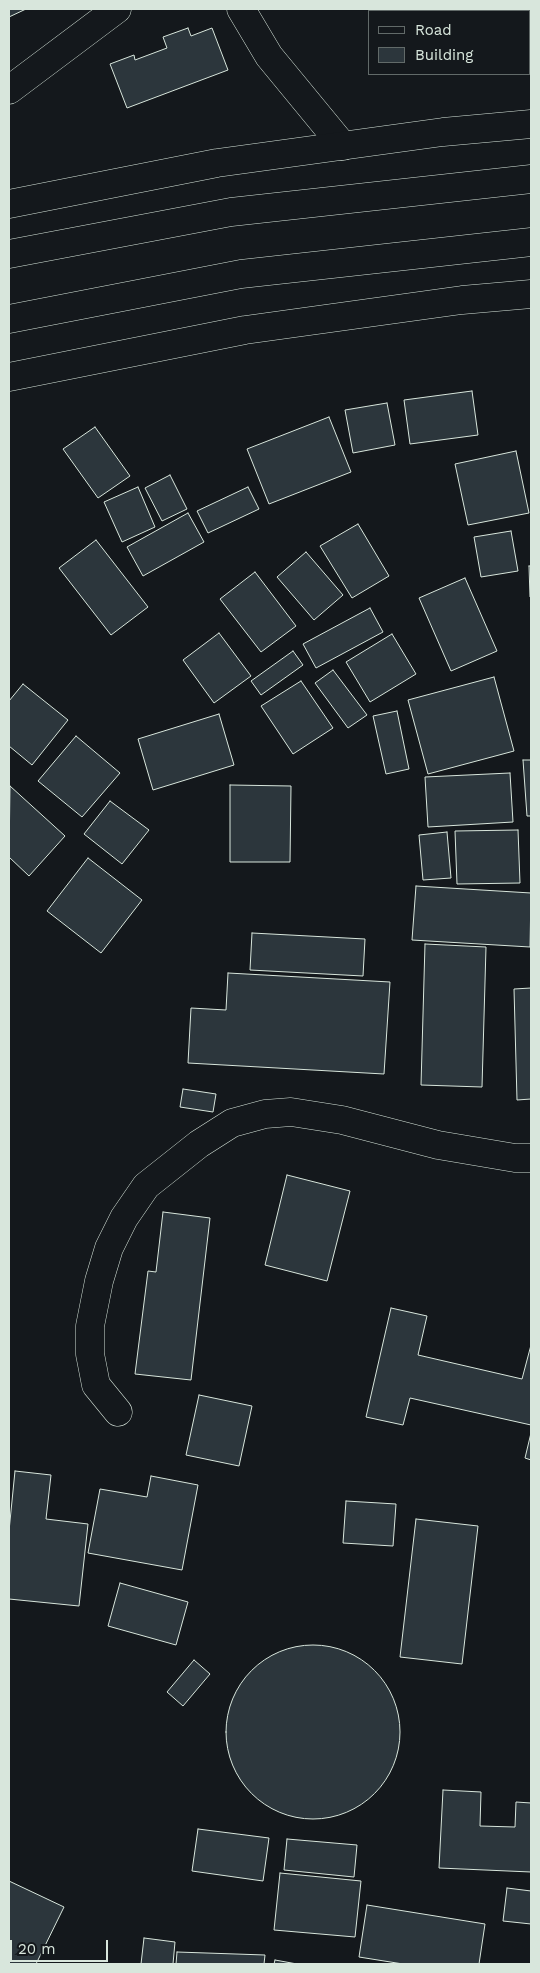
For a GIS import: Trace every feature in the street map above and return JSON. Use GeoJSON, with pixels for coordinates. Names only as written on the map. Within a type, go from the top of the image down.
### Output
{"type":"FeatureCollection","features":[{"type":"Feature","properties":{"kind":"main road"},"geometry":{"type":"LineString","coordinates":[[9,90],[117,9]]}},
{"type":"Feature","properties":{"kind":"main road"},"geometry":{"type":"LineString","coordinates":[[241,9],[269,56],[343,146]]}},
{"type":"Feature","properties":{"kind":"main road"},"geometry":{"type":"LineString","coordinates":[[9,204],[217,163],[443,132],[531,124]]}},
{"type":"Feature","properties":{"kind":"main road"},"geometry":{"type":"LineString","coordinates":[[9,254],[231,212],[531,179]]}},
{"type":"Feature","properties":{"kind":"main road"},"geometry":{"type":"LineString","coordinates":[[9,319],[241,274],[531,242]]}},
{"type":"Feature","properties":{"kind":"main road"},"geometry":{"type":"LineString","coordinates":[[9,377],[245,330],[462,300],[531,294]]}},
{"type":"Feature","properties":{"kind":"main road"},"geometry":{"type":"LineString","coordinates":[[118,1412],[96,1384],[90,1354],[90,1326],[99,1281],[109,1248],[124,1218],[146,1186],[199,1144],[232,1123],[264,1114],[291,1112],[342,1120],[438,1145],[515,1158],[531,1158]]}},
{"type":"Feature","properties":{"kind":"building"},"geometry":{"type":"Polygon","coordinates":[[[9,9],[26,9],[9,17],[9,9]]]}},
{"type":"Feature","properties":{"kind":"building"},"geometry":{"type":"Polygon","coordinates":[[[414,9],[440,9],[440,10],[414,9]]]}},
{"type":"Feature","properties":{"kind":"building"},"geometry":{"type":"Polygon","coordinates":[[[452,9],[515,9],[514,10],[452,9]]]}},
{"type":"Feature","properties":{"kind":"building"},"geometry":{"type":"Polygon","coordinates":[[[188,28],[191,36],[212,28],[228,70],[127,108],[110,64],[134,55],[135,60],[167,48],[163,37],[188,28]]]}},
{"type":"Feature","properties":{"kind":"building"},"geometry":{"type":"Polygon","coordinates":[[[472,391],[478,435],[410,444],[404,400],[472,391]]]}},
{"type":"Feature","properties":{"kind":"building"},"geometry":{"type":"Polygon","coordinates":[[[387,403],[395,445],[353,453],[345,410],[387,403]]]}},
{"type":"Feature","properties":{"kind":"building"},"geometry":{"type":"Polygon","coordinates":[[[329,417],[351,472],[269,504],[247,449],[329,417]]]}},
{"type":"Feature","properties":{"kind":"building"},"geometry":{"type":"Polygon","coordinates":[[[95,427],[130,476],[98,498],[63,449],[95,427]]]}},
{"type":"Feature","properties":{"kind":"building"},"geometry":{"type":"Polygon","coordinates":[[[516,451],[529,513],[468,525],[455,464],[516,451]]]}},
{"type":"Feature","properties":{"kind":"building"},"geometry":{"type":"Polygon","coordinates":[[[170,475],[187,509],[162,521],[145,488],[170,475]]]}},
{"type":"Feature","properties":{"kind":"building"},"geometry":{"type":"Polygon","coordinates":[[[138,487],[155,527],[122,542],[104,502],[138,487]]]}},
{"type":"Feature","properties":{"kind":"building"},"geometry":{"type":"Polygon","coordinates":[[[248,487],[259,509],[208,533],[197,511],[248,487]]]}},
{"type":"Feature","properties":{"kind":"building"},"geometry":{"type":"Polygon","coordinates":[[[188,513],[204,542],[143,576],[127,547],[188,513]]]}},
{"type":"Feature","properties":{"kind":"building"},"geometry":{"type":"Polygon","coordinates":[[[358,524],[389,576],[352,598],[320,546],[358,524]]]}},
{"type":"Feature","properties":{"kind":"building"},"geometry":{"type":"Polygon","coordinates":[[[511,531],[518,571],[481,577],[474,537],[511,531]]]}},
{"type":"Feature","properties":{"kind":"building"},"geometry":{"type":"Polygon","coordinates":[[[96,540],[148,607],[111,635],[59,568],[96,540]]]}},
{"type":"Feature","properties":{"kind":"building"},"geometry":{"type":"Polygon","coordinates":[[[306,552],[343,595],[314,620],[277,577],[306,552]]]}},
{"type":"Feature","properties":{"kind":"building"},"geometry":{"type":"Polygon","coordinates":[[[529,566],[531,566],[531,597],[530,597],[529,566]]]}},
{"type":"Feature","properties":{"kind":"building"},"geometry":{"type":"Polygon","coordinates":[[[255,572],[296,626],[261,652],[220,599],[255,572]]]}},
{"type":"Feature","properties":{"kind":"building"},"geometry":{"type":"Polygon","coordinates":[[[465,578],[497,651],[451,671],[419,598],[465,578]]]}},
{"type":"Feature","properties":{"kind":"building"},"geometry":{"type":"Polygon","coordinates":[[[370,608],[383,632],[316,668],[303,644],[370,608]]]}},
{"type":"Feature","properties":{"kind":"building"},"geometry":{"type":"Polygon","coordinates":[[[219,633],[251,676],[214,703],[183,660],[219,633]]]}},
{"type":"Feature","properties":{"kind":"building"},"geometry":{"type":"Polygon","coordinates":[[[392,634],[416,674],[370,702],[346,662],[392,634]]]}},
{"type":"Feature","properties":{"kind":"building"},"geometry":{"type":"Polygon","coordinates":[[[293,651],[303,665],[261,695],[251,681],[293,651]]]}},
{"type":"Feature","properties":{"kind":"building"},"geometry":{"type":"Polygon","coordinates":[[[333,670],[367,715],[348,728],[315,683],[333,670]]]}},
{"type":"Feature","properties":{"kind":"building"},"geometry":{"type":"Polygon","coordinates":[[[494,677],[514,751],[428,774],[408,700],[494,677]]]}},
{"type":"Feature","properties":{"kind":"building"},"geometry":{"type":"Polygon","coordinates":[[[301,681],[333,728],[293,754],[261,706],[301,681]]]}},
{"type":"Feature","properties":{"kind":"building"},"geometry":{"type":"Polygon","coordinates":[[[23,684],[68,720],[32,765],[9,746],[9,701],[23,684]]]}},
{"type":"Feature","properties":{"kind":"building"},"geometry":{"type":"Polygon","coordinates":[[[397,711],[409,769],[386,774],[373,716],[397,711]]]}},
{"type":"Feature","properties":{"kind":"building"},"geometry":{"type":"Polygon","coordinates":[[[219,714],[234,765],[153,790],[138,739],[219,714]]]}},
{"type":"Feature","properties":{"kind":"building"},"geometry":{"type":"Polygon","coordinates":[[[76,736],[120,773],[82,817],[38,781],[76,736]]]}},
{"type":"Feature","properties":{"kind":"building"},"geometry":{"type":"Polygon","coordinates":[[[523,760],[531,760],[531,816],[527,816],[523,760]]]}},
{"type":"Feature","properties":{"kind":"building"},"geometry":{"type":"Polygon","coordinates":[[[510,773],[513,822],[428,827],[425,777],[510,773]]]}},
{"type":"Feature","properties":{"kind":"building"},"geometry":{"type":"Polygon","coordinates":[[[230,785],[291,786],[290,862],[230,862],[230,785]]]}},
{"type":"Feature","properties":{"kind":"building"},"geometry":{"type":"Polygon","coordinates":[[[10,786],[65,836],[29,876],[9,857],[10,786]]]}},
{"type":"Feature","properties":{"kind":"building"},"geometry":{"type":"Polygon","coordinates":[[[110,801],[149,830],[122,864],[84,834],[110,801]]]}},
{"type":"Feature","properties":{"kind":"building"},"geometry":{"type":"Polygon","coordinates":[[[518,830],[520,883],[457,884],[455,831],[518,830]]]}},
{"type":"Feature","properties":{"kind":"building"},"geometry":{"type":"Polygon","coordinates":[[[447,832],[451,878],[423,880],[419,835],[447,832]]]}},
{"type":"Feature","properties":{"kind":"building"},"geometry":{"type":"Polygon","coordinates":[[[88,858],[142,900],[101,953],[47,911],[88,858]]]}},
{"type":"Feature","properties":{"kind":"building"},"geometry":{"type":"Polygon","coordinates":[[[416,886],[531,893],[530,947],[412,940],[416,886]]]}},
{"type":"Feature","properties":{"kind":"building"},"geometry":{"type":"Polygon","coordinates":[[[252,933],[365,939],[363,976],[250,970],[252,933]]]}},
{"type":"Feature","properties":{"kind":"building"},"geometry":{"type":"Polygon","coordinates":[[[425,944],[486,947],[482,1087],[421,1085],[425,944]]]}},
{"type":"Feature","properties":{"kind":"building"},"geometry":{"type":"Polygon","coordinates":[[[228,973],[390,982],[384,1074],[188,1063],[191,1008],[226,1010],[228,973]]]}},
{"type":"Feature","properties":{"kind":"building"},"geometry":{"type":"Polygon","coordinates":[[[531,988],[531,1099],[517,1100],[514,989],[531,988]]]}},
{"type":"Feature","properties":{"kind":"building"},"geometry":{"type":"Polygon","coordinates":[[[183,1089],[216,1094],[213,1112],[180,1107],[183,1089]]]}},
{"type":"Feature","properties":{"kind":"building"},"geometry":{"type":"Polygon","coordinates":[[[287,1175],[350,1191],[327,1281],[265,1265],[287,1175]]]}},
{"type":"Feature","properties":{"kind":"building"},"geometry":{"type":"Polygon","coordinates":[[[163,1212],[210,1218],[191,1380],[135,1374],[148,1271],[156,1272],[163,1212]]]}},
{"type":"Feature","properties":{"kind":"building"},"geometry":{"type":"Polygon","coordinates":[[[391,1308],[427,1316],[418,1355],[522,1379],[531,1345],[531,1425],[410,1398],[403,1425],[366,1417],[391,1308]]]}},
{"type":"Feature","properties":{"kind":"building"},"geometry":{"type":"Polygon","coordinates":[[[199,1395],[252,1406],[239,1466],[186,1455],[199,1395]]]}},
{"type":"Feature","properties":{"kind":"building"},"geometry":{"type":"Polygon","coordinates":[[[531,1433],[531,1460],[525,1458],[531,1433]]]}},
{"type":"Feature","properties":{"kind":"building"},"geometry":{"type":"Polygon","coordinates":[[[15,1471],[51,1475],[46,1519],[88,1524],[79,1606],[9,1599],[9,1531],[15,1471]]]}},
{"type":"Feature","properties":{"kind":"building"},"geometry":{"type":"Polygon","coordinates":[[[151,1476],[198,1485],[182,1570],[88,1553],[100,1489],[147,1497],[151,1476]]]}},
{"type":"Feature","properties":{"kind":"building"},"geometry":{"type":"Polygon","coordinates":[[[346,1501],[396,1504],[393,1546],[343,1543],[346,1501]]]}},
{"type":"Feature","properties":{"kind":"building"},"geometry":{"type":"Polygon","coordinates":[[[416,1519],[478,1526],[462,1664],[400,1657],[416,1519]]]}},
{"type":"Feature","properties":{"kind":"building"},"geometry":{"type":"Polygon","coordinates":[[[120,1583],[188,1602],[176,1645],[108,1626],[120,1583]]]}},
{"type":"Feature","properties":{"kind":"building"},"geometry":{"type":"Polygon","coordinates":[[[313,1645],[330,1647],[354,1655],[380,1677],[390,1691],[396,1707],[400,1732],[398,1749],[390,1773],[368,1799],[354,1809],[338,1815],[313,1819],[296,1817],[272,1809],[246,1787],[236,1773],[230,1757],[226,1732],[228,1715],[236,1691],[258,1665],[272,1655],[288,1649],[313,1645]]]}},
{"type":"Feature","properties":{"kind":"building"},"geometry":{"type":"Polygon","coordinates":[[[194,1660],[210,1674],[183,1706],[167,1692],[194,1660]]]}},
{"type":"Feature","properties":{"kind":"building"},"geometry":{"type":"Polygon","coordinates":[[[443,1790],[481,1792],[480,1826],[515,1827],[516,1802],[531,1803],[531,1872],[439,1868],[443,1790]]]}},
{"type":"Feature","properties":{"kind":"building"},"geometry":{"type":"Polygon","coordinates":[[[198,1829],[269,1838],[263,1881],[192,1871],[198,1829]]]}},
{"type":"Feature","properties":{"kind":"building"},"geometry":{"type":"Polygon","coordinates":[[[287,1839],[357,1845],[354,1877],[284,1870],[287,1839]]]}},
{"type":"Feature","properties":{"kind":"building"},"geometry":{"type":"Polygon","coordinates":[[[280,1873],[361,1881],[355,1937],[274,1930],[280,1873]]]}},
{"type":"Feature","properties":{"kind":"building"},"geometry":{"type":"Polygon","coordinates":[[[9,1881],[64,1907],[36,1964],[9,1964],[9,1881]]]}},
{"type":"Feature","properties":{"kind":"building"},"geometry":{"type":"Polygon","coordinates":[[[507,1888],[531,1891],[531,1924],[503,1921],[507,1888]]]}},
{"type":"Feature","properties":{"kind":"building"},"geometry":{"type":"Polygon","coordinates":[[[367,1905],[485,1924],[479,1964],[403,1964],[359,1957],[367,1905]]]}},
{"type":"Feature","properties":{"kind":"building"},"geometry":{"type":"Polygon","coordinates":[[[144,1938],[175,1942],[173,1964],[141,1964],[144,1938]]]}},
{"type":"Feature","properties":{"kind":"building"},"geometry":{"type":"Polygon","coordinates":[[[177,1952],[265,1955],[264,1964],[176,1964],[177,1952]]]}},
{"type":"Feature","properties":{"kind":"building"},"geometry":{"type":"Polygon","coordinates":[[[275,1960],[297,1964],[274,1964],[275,1960]]]}}]}
